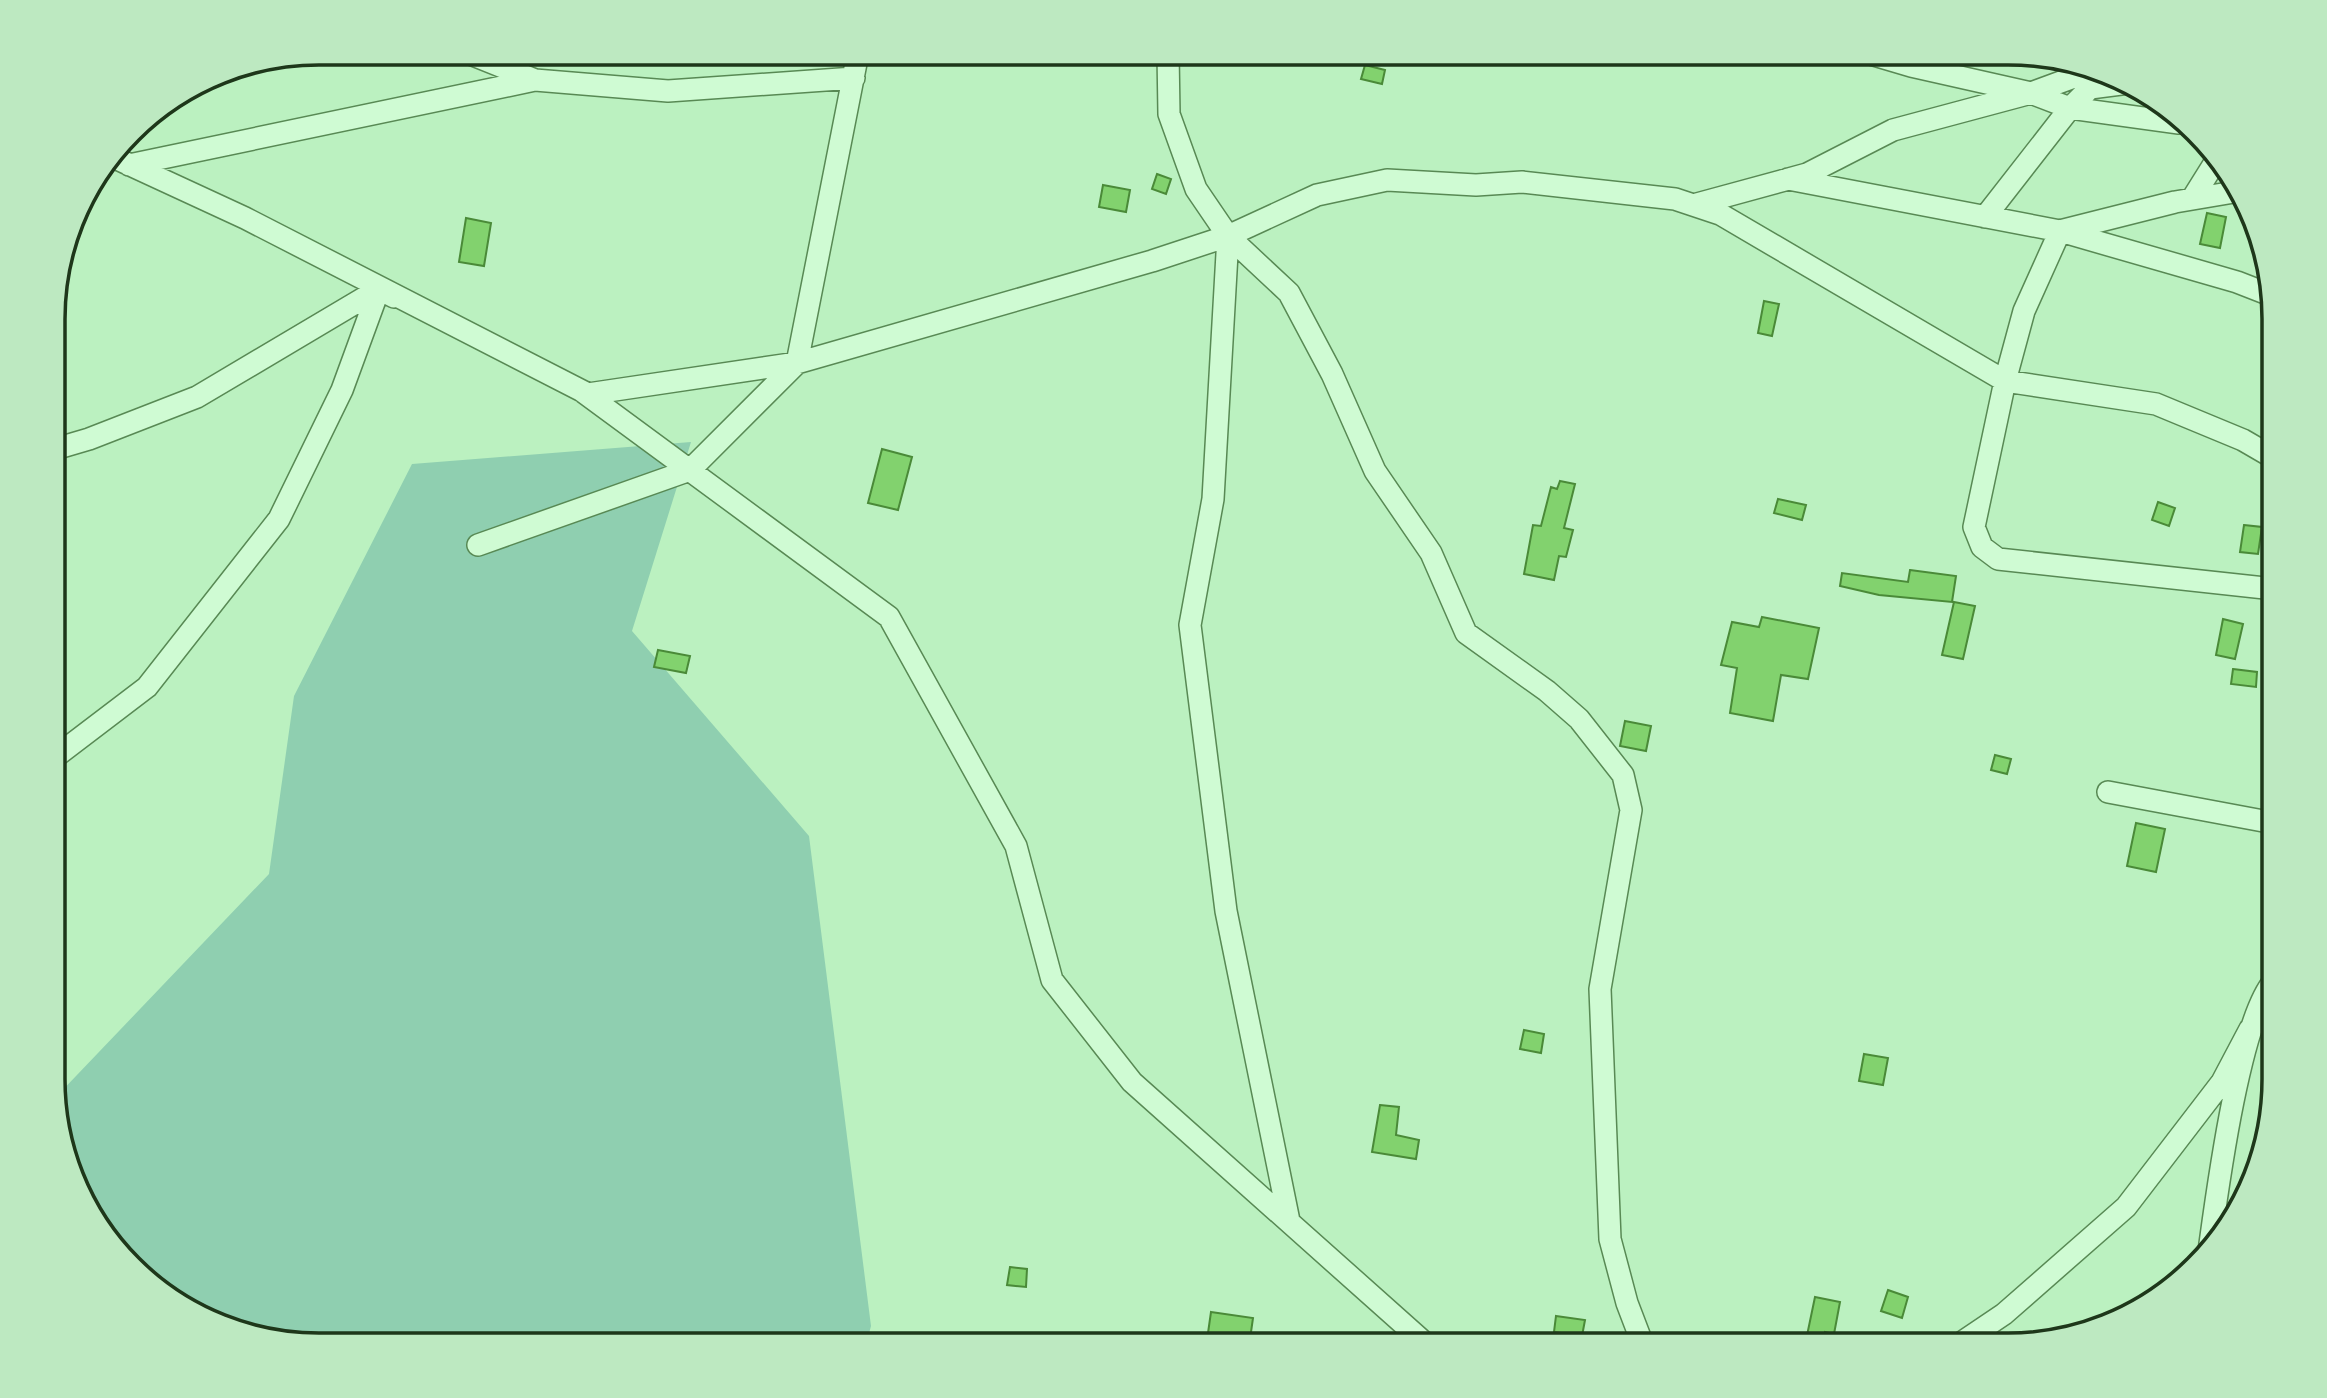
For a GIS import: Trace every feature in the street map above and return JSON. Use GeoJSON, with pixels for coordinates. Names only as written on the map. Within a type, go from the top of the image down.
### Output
{"type":"FeatureCollection","features":[{"type":"Feature","properties":{"kind":"street"},"geometry":{"type":"LineString","coordinates":[[499,65],[535,80]]}},
{"type":"Feature","properties":{"kind":"street"},"geometry":{"type":"LineString","coordinates":[[478,545],[690,470],[797,363],[856,65]]}},
{"type":"Feature","properties":{"kind":"street"},"geometry":{"type":"LineString","coordinates":[[1168,65],[1169,114],[1196,189],[1228,236],[1289,293],[1332,374],[1376,471],[1431,554],[1466,633],[1547,691],[1579,719],[1623,775],[1631,810],[1600,989],[1611,1239],[1627,1303],[1638,1333]]}},
{"type":"Feature","properties":{"kind":"street"},"geometry":{"type":"LineString","coordinates":[[1908,65],[2031,93],[2070,108],[2168,122]]}},
{"type":"Feature","properties":{"kind":"street"},"geometry":{"type":"LineString","coordinates":[[121,161],[535,80],[668,91],[854,78]]}},
{"type":"Feature","properties":{"kind":"street"},"geometry":{"type":"LineString","coordinates":[[1697,204],[1807,174],[1893,130],[2093,79]]}},
{"type":"Feature","properties":{"kind":"street"},"geometry":{"type":"LineString","coordinates":[[1985,217],[2093,79]]}},
{"type":"Feature","properties":{"kind":"street"},"geometry":{"type":"LineString","coordinates":[[121,161],[245,218],[587,394],[889,617],[1016,846],[1052,980],[1132,1082],[1414,1333]]}},
{"type":"Feature","properties":{"kind":"street"},"geometry":{"type":"LineString","coordinates":[[2192,199],[2212,167]]}},
{"type":"Feature","properties":{"kind":"street"},"geometry":{"type":"LineString","coordinates":[[1788,179],[2060,231],[2261,291]]}},
{"type":"Feature","properties":{"kind":"street"},"geometry":{"type":"LineString","coordinates":[[379,289],[587,394],[797,363],[1152,261],[1228,236],[1317,195],[1387,180],[1476,185],[1522,182],[1697,204],[1720,214],[2005,381],[2156,404],[2243,440],[2262,451]]}},
{"type":"Feature","properties":{"kind":"street"},"geometry":{"type":"LineString","coordinates":[[2060,231],[2192,199],[2229,193]]}},
{"type":"Feature","properties":{"kind":"street"},"geometry":{"type":"LineString","coordinates":[[2060,231],[2024,311],[2005,381],[1974,527],[1982,547],[1998,559],[2262,588]]}},
{"type":"Feature","properties":{"kind":"street"},"geometry":{"type":"LineString","coordinates":[[1228,236],[1213,499],[1190,625],[1226,911],[1289,1221]]}},
{"type":"Feature","properties":{"kind":"street"},"geometry":{"type":"LineString","coordinates":[[65,446],[197,397],[379,289]]}},
{"type":"Feature","properties":{"kind":"street"},"geometry":{"type":"LineString","coordinates":[[65,749],[147,687],[279,519],[342,390],[379,289]]}},
{"type":"Feature","properties":{"kind":"street"},"geometry":{"type":"LineString","coordinates":[[2108,792],[2262,821]]}},
{"type":"Feature","properties":{"kind":"street"},"geometry":{"type":"LineString","coordinates":[[2212,1231],[2219,1178],[2250,1030],[2262,995]]}},
{"type":"Feature","properties":{"kind":"street"},"geometry":{"type":"LineString","coordinates":[[1976,1333],[2004,1314],[2126,1207],[2222,1082],[2250,1030]]}},
{"type":"Feature","properties":{"kind":"green space"},"geometry":{"type":"Polygon","coordinates":[[[691,442],[632,631],[809,836],[871,1326],[869,1333],[285,1331],[253,1325],[221,1314],[164,1281],[139,1259],[117,1234],[91,1192],[73,1145],[65,1088],[269,874],[294,696],[412,464],[691,442]]]}},
{"type":"Feature","properties":{"kind":"building"},"geometry":{"type":"Polygon","coordinates":[[[1365,65],[1385,70],[1382,84],[1361,79],[1365,65]]]}},
{"type":"Feature","properties":{"kind":"building"},"geometry":{"type":"Polygon","coordinates":[[[1157,174],[1171,179],[1166,194],[1152,189],[1157,174]]]}},
{"type":"Feature","properties":{"kind":"building"},"geometry":{"type":"Polygon","coordinates":[[[1103,185],[1130,190],[1126,212],[1099,207],[1103,185]]]}},
{"type":"Feature","properties":{"kind":"building"},"geometry":{"type":"Polygon","coordinates":[[[2207,213],[2226,217],[2220,248],[2200,244],[2207,213]]]}},
{"type":"Feature","properties":{"kind":"building"},"geometry":{"type":"Polygon","coordinates":[[[466,218],[491,223],[484,266],[459,262],[466,218]]]}},
{"type":"Feature","properties":{"kind":"building"},"geometry":{"type":"Polygon","coordinates":[[[1764,301],[1779,304],[1772,336],[1758,333],[1764,301]]]}},
{"type":"Feature","properties":{"kind":"building"},"geometry":{"type":"Polygon","coordinates":[[[882,449],[912,457],[898,510],[868,503],[882,449]]]}},
{"type":"Feature","properties":{"kind":"building"},"geometry":{"type":"Polygon","coordinates":[[[1560,481],[1575,484],[1564,528],[1573,530],[1566,557],[1559,556],[1554,580],[1524,574],[1533,525],[1541,526],[1551,487],[1557,489],[1560,481]]]}},
{"type":"Feature","properties":{"kind":"building"},"geometry":{"type":"Polygon","coordinates":[[[1778,499],[1806,505],[1802,520],[1774,513],[1778,499]]]}},
{"type":"Feature","properties":{"kind":"building"},"geometry":{"type":"Polygon","coordinates":[[[2158,502],[2175,508],[2169,526],[2152,520],[2158,502]]]}},
{"type":"Feature","properties":{"kind":"building"},"geometry":{"type":"Polygon","coordinates":[[[2244,525],[2262,527],[2258,554],[2240,552],[2244,525]]]}},
{"type":"Feature","properties":{"kind":"building"},"geometry":{"type":"Polygon","coordinates":[[[1910,570],[1956,576],[1952,602],[1879,595],[1840,586],[1842,573],[1908,582],[1910,570]]]}},
{"type":"Feature","properties":{"kind":"building"},"geometry":{"type":"Polygon","coordinates":[[[1954,602],[1975,606],[1963,659],[1942,655],[1954,602]]]}},
{"type":"Feature","properties":{"kind":"building"},"geometry":{"type":"Polygon","coordinates":[[[1762,617],[1819,628],[1808,679],[1781,675],[1773,721],[1730,713],[1737,668],[1721,665],[1732,622],[1759,627],[1762,617]]]}},
{"type":"Feature","properties":{"kind":"building"},"geometry":{"type":"Polygon","coordinates":[[[2223,619],[2243,624],[2235,659],[2216,655],[2223,619]]]}},
{"type":"Feature","properties":{"kind":"building"},"geometry":{"type":"Polygon","coordinates":[[[658,650],[690,656],[686,673],[654,667],[658,650]]]}},
{"type":"Feature","properties":{"kind":"building"},"geometry":{"type":"Polygon","coordinates":[[[2233,669],[2257,672],[2256,687],[2231,684],[2233,669]]]}},
{"type":"Feature","properties":{"kind":"building"},"geometry":{"type":"Polygon","coordinates":[[[1625,721],[1651,726],[1646,751],[1620,746],[1625,721]]]}},
{"type":"Feature","properties":{"kind":"building"},"geometry":{"type":"Polygon","coordinates":[[[1995,755],[2011,759],[2007,774],[1991,770],[1995,755]]]}},
{"type":"Feature","properties":{"kind":"building"},"geometry":{"type":"Polygon","coordinates":[[[2136,823],[2165,829],[2156,872],[2127,866],[2136,823]]]}},
{"type":"Feature","properties":{"kind":"building"},"geometry":{"type":"Polygon","coordinates":[[[1524,1030],[1544,1034],[1541,1053],[1520,1049],[1524,1030]]]}},
{"type":"Feature","properties":{"kind":"building"},"geometry":{"type":"Polygon","coordinates":[[[1864,1054],[1888,1058],[1883,1085],[1859,1081],[1864,1054]]]}},
{"type":"Feature","properties":{"kind":"building"},"geometry":{"type":"Polygon","coordinates":[[[1380,1105],[1399,1107],[1396,1135],[1419,1140],[1416,1159],[1372,1152],[1380,1105]]]}},
{"type":"Feature","properties":{"kind":"building"},"geometry":{"type":"Polygon","coordinates":[[[1010,1267],[1027,1269],[1026,1287],[1007,1285],[1010,1267]]]}},
{"type":"Feature","properties":{"kind":"building"},"geometry":{"type":"Polygon","coordinates":[[[1888,1290],[1908,1297],[1902,1318],[1881,1311],[1888,1290]]]}},
{"type":"Feature","properties":{"kind":"building"},"geometry":{"type":"Polygon","coordinates":[[[1815,1297],[1840,1302],[1834,1333],[1808,1333],[1815,1297]]]}},
{"type":"Feature","properties":{"kind":"building"},"geometry":{"type":"Polygon","coordinates":[[[1211,1312],[1253,1318],[1251,1333],[1208,1333],[1211,1312]]]}},
{"type":"Feature","properties":{"kind":"building"},"geometry":{"type":"Polygon","coordinates":[[[1556,1316],[1585,1320],[1583,1333],[1554,1332],[1556,1316]]]}}]}
